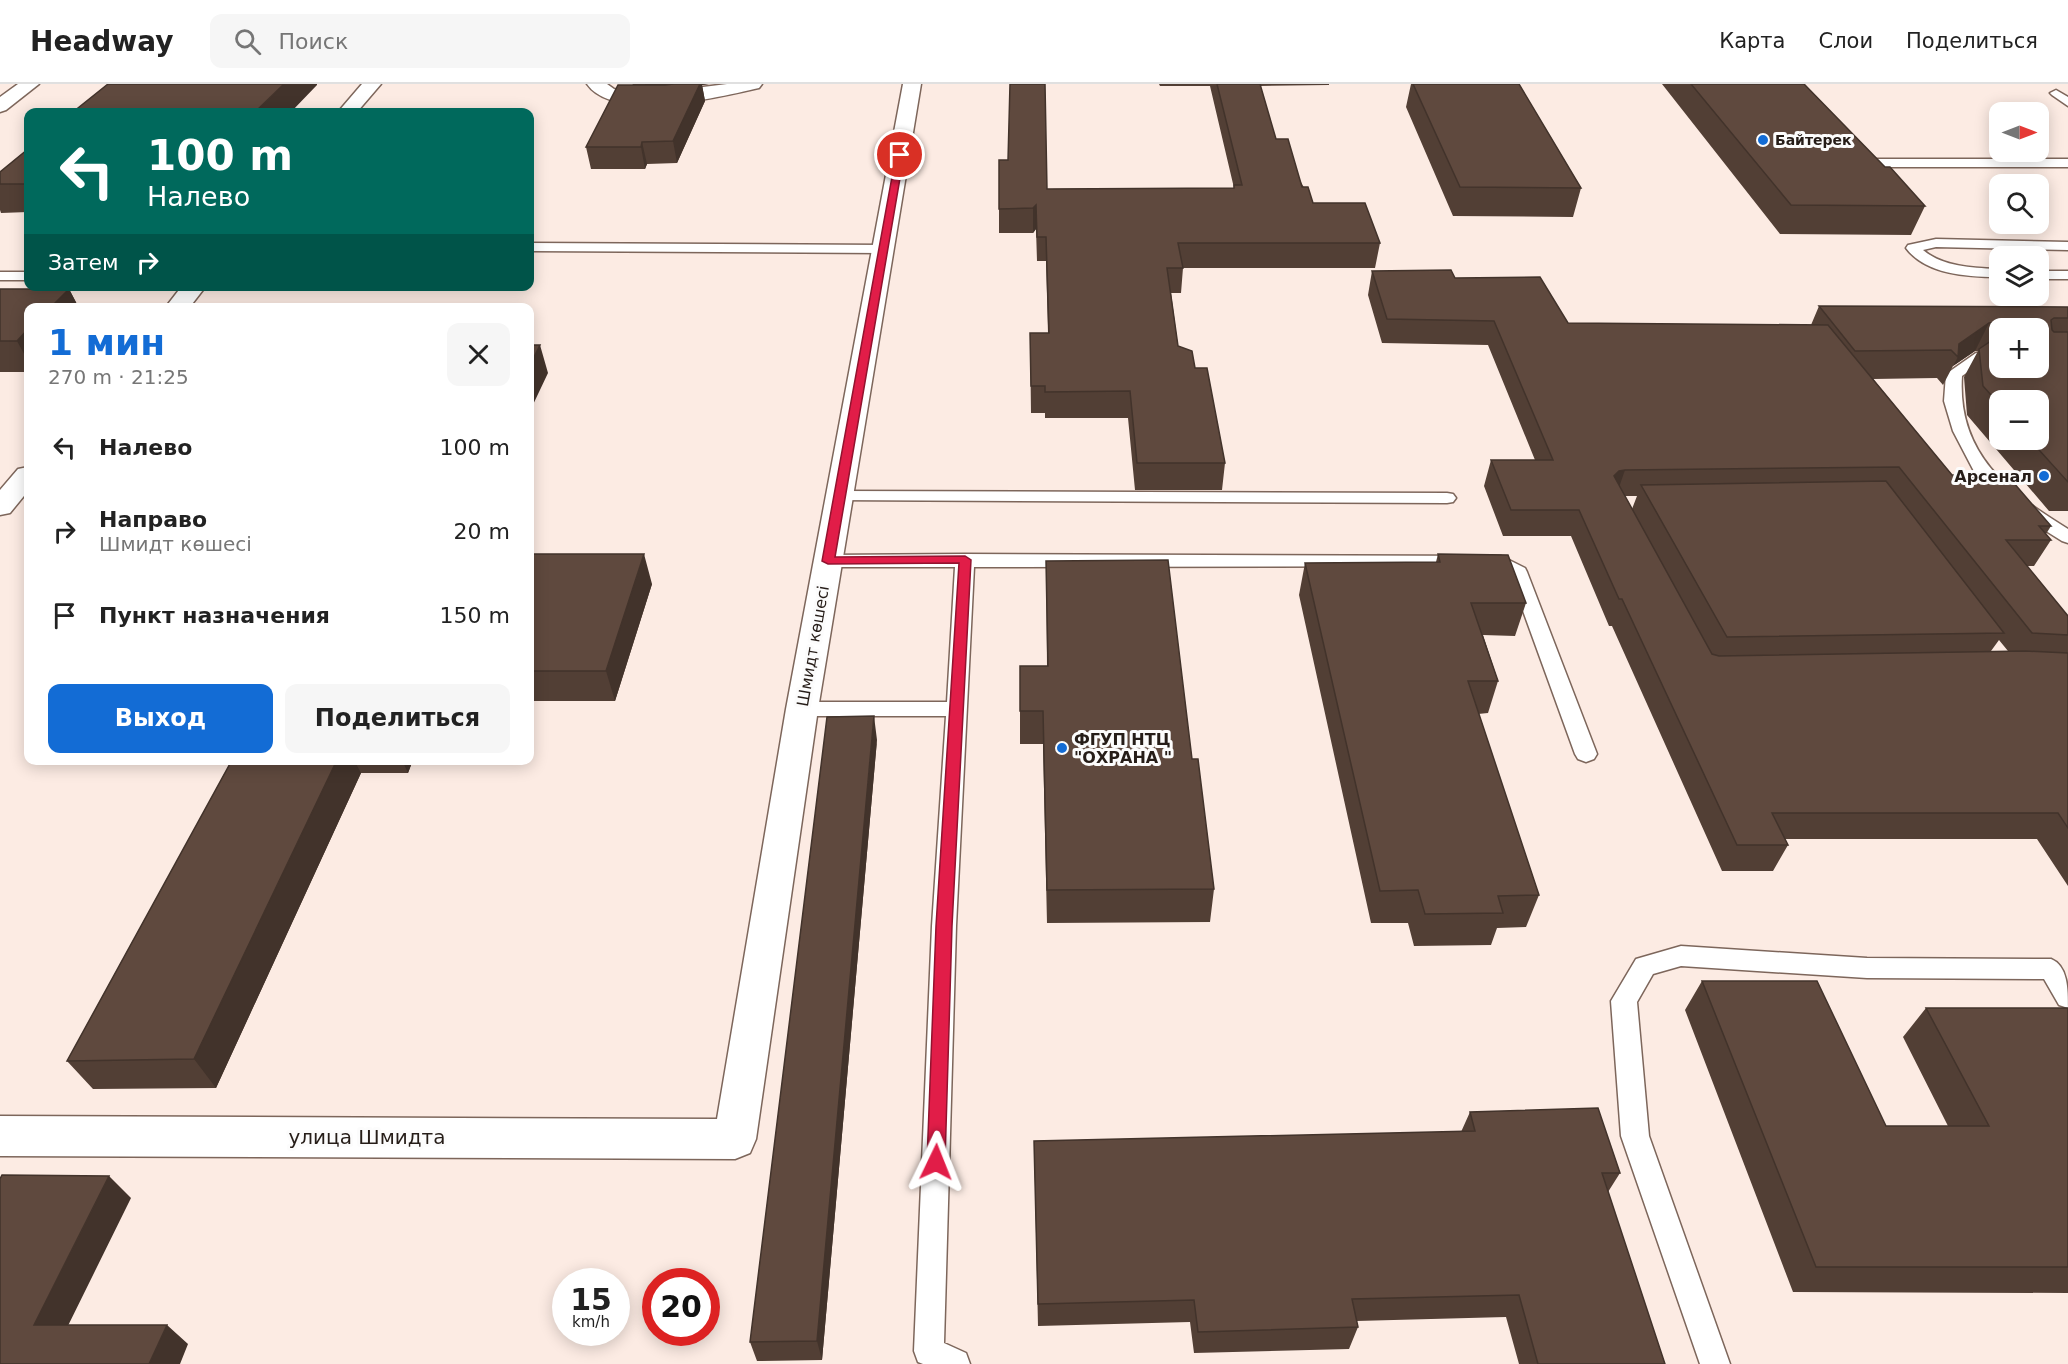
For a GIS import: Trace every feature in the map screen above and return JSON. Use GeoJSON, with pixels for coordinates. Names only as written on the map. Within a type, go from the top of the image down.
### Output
{"type":"FeatureCollection","features":[{"type":"Feature","properties":{"kind":"street"},"geometry":{"type":"LineString","coordinates":[[0,106],[30,84]]}},
{"type":"Feature","properties":{"kind":"street"},"geometry":{"type":"LineString","coordinates":[[351,108],[372,84]]}},
{"type":"Feature","properties":{"kind":"street"},"geometry":{"type":"LineString","coordinates":[[596,84],[604,93],[624,97],[689,98],[753,84]]}},
{"type":"Feature","properties":{"kind":"street","name":"Шмидт көшесі"},"geometry":{"type":"LineString","coordinates":[[735,1139],[802,710],[912,84]]}},
{"type":"Feature","properties":{"kind":"street"},"geometry":{"type":"LineString","coordinates":[[180,303],[191,291]]}},
{"type":"Feature","properties":{"kind":"street"},"geometry":{"type":"LineString","coordinates":[[0,507],[24,480]]}},
{"type":"Feature","properties":{"kind":"street","name":"улица Шмидта"},"geometry":{"type":"LineString","coordinates":[[0,1136],[735,1139]]}},
{"type":"Feature","properties":{"kind":"lane"},"geometry":{"type":"LineString","coordinates":[[2056,93],[2068,103]]}},
{"type":"Feature","properties":{"kind":"lane"},"geometry":{"type":"LineString","coordinates":[[1845,139],[1868,163],[2068,164]]}},
{"type":"Feature","properties":{"kind":"lane"},"geometry":{"type":"LineString","coordinates":[[1989,272],[1948,267],[1918,256],[1913,248],[1936,243],[2033,246]]}},
{"type":"Feature","properties":{"kind":"lane"},"geometry":{"type":"LineString","coordinates":[[534,247],[883,249]]}},
{"type":"Feature","properties":{"kind":"lane"},"geometry":{"type":"LineString","coordinates":[[2049,247],[2065,247]]}},
{"type":"Feature","properties":{"kind":"lane"},"geometry":{"type":"LineString","coordinates":[[2049,274],[2068,275]]}},
{"type":"Feature","properties":{"kind":"lane"},"geometry":{"type":"LineString","coordinates":[[0,276],[24,276]]}},
{"type":"Feature","properties":{"kind":"lane"},"geometry":{"type":"LineString","coordinates":[[1989,356],[1981,356],[1954,374],[1952,401],[1961,432],[1983,473],[2020,507],[2068,537]]}},
{"type":"Feature","properties":{"kind":"lane"},"geometry":{"type":"LineString","coordinates":[[840,496],[1447,498]]}},
{"type":"Feature","properties":{"kind":"lane"},"geometry":{"type":"LineString","coordinates":[[955,1364],[929,1351],[944,926],[965,560]]}},
{"type":"Feature","properties":{"kind":"lane"},"geometry":{"type":"LineString","coordinates":[[828,561],[1494,560],[1518,572],[1586,754]]}},
{"type":"Feature","properties":{"kind":"lane"},"geometry":{"type":"LineString","coordinates":[[802,710],[957,710]]}},
{"type":"Feature","properties":{"kind":"lane"},"geometry":{"type":"LineString","coordinates":[[1715,1364],[1635,1136],[1624,1001],[1645,966],[1681,956],[1867,968],[2051,969],[2068,997]]}},
{"type":"Feature","properties":{"kind":"building"},"geometry":{"type":"Polygon","coordinates":[[[108,84],[284,84],[259,108],[78,108],[108,84]]]}},
{"type":"Feature","properties":{"kind":"building"},"geometry":{"type":"Polygon","coordinates":[[[700,84],[673,141],[642,142],[641,147],[586,147],[618,85],[700,84]]]}},
{"type":"Feature","properties":{"kind":"building"},"geometry":{"type":"Polygon","coordinates":[[[1010,84],[1045,84],[1047,189],[1234,188],[1234,185],[1242,185],[1217,84],[1260,84],[1276,139],[1288,139],[1302,187],[1308,187],[1313,203],[1365,203],[1380,243],[1178,243],[1183,268],[1167,268],[1178,346],[1192,351],[1195,368],[1207,368],[1225,463],[1137,463],[1130,391],[1045,392],[1045,386],[1031,386],[1030,333],[1049,333],[1046,237],[1037,237],[1036,205],[1033,208],[999,209],[999,160],[1008,160],[1010,84]]]}},
{"type":"Feature","properties":{"kind":"building"},"geometry":{"type":"Polygon","coordinates":[[[1413,84],[1519,84],[1581,188],[1460,187],[1413,84]]]}},
{"type":"Feature","properties":{"kind":"building"},"geometry":{"type":"Polygon","coordinates":[[[1691,84],[1804,84],[1885,167],[1890,167],[1925,206],[1791,205],[1691,84]]]}},
{"type":"Feature","properties":{"kind":"building"},"geometry":{"type":"Polygon","coordinates":[[[24,152],[24,184],[0,184],[0,172],[24,152]]]}},
{"type":"Feature","properties":{"kind":"building"},"geometry":{"type":"Polygon","coordinates":[[[1451,270],[1455,278],[1540,277],[1568,323],[1828,325],[1952,475],[2007,475],[2051,526],[2039,526],[2051,540],[2006,540],[2068,616],[2068,635],[2032,633],[1899,467],[1625,470],[1619,471],[1614,476],[1712,654],[1719,656],[2025,651],[2068,653],[2068,828],[2058,813],[1772,813],[1788,845],[1737,845],[1579,510],[1511,510],[1491,460],[1553,460],[1494,321],[1387,319],[1372,271],[1451,270]]]}},
{"type":"Feature","properties":{"kind":"building"},"geometry":{"type":"Polygon","coordinates":[[[0,289],[67,291],[55,303],[24,303],[24,333],[17,341],[0,341],[0,289]]]}},
{"type":"Feature","properties":{"kind":"building"},"geometry":{"type":"Polygon","coordinates":[[[1819,306],[2068,307],[2068,318],[2051,320],[2054,332],[2068,332],[2068,482],[2039,450],[2049,450],[2049,390],[1989,390],[1989,393],[1983,386],[1979,349],[1989,342],[1989,378],[2049,378],[2049,318],[1989,318],[1989,323],[1959,344],[1958,357],[1951,350],[1855,351],[1819,306]]]}},
{"type":"Feature","properties":{"kind":"building"},"geometry":{"type":"Polygon","coordinates":[[[534,345],[540,345],[534,357],[534,345]]]}},
{"type":"Feature","properties":{"kind":"building"},"geometry":{"type":"Polygon","coordinates":[[[1886,481],[2004,633],[1727,637],[1641,485],[1886,481]]]}},
{"type":"Feature","properties":{"kind":"building"},"geometry":{"type":"Polygon","coordinates":[[[534,554],[644,554],[606,671],[534,671],[534,554]]]}},
{"type":"Feature","properties":{"kind":"building"},"geometry":{"type":"Polygon","coordinates":[[[1438,554],[1508,555],[1526,603],[1471,603],[1498,681],[1468,681],[1539,895],[1498,896],[1503,913],[1425,914],[1418,890],[1380,891],[1305,563],[1440,562],[1438,554]]]}},
{"type":"Feature","properties":{"kind":"building"},"geometry":{"type":"Polygon","coordinates":[[[1168,560],[1192,759],[1198,759],[1214,889],[1047,890],[1043,711],[1020,711],[1020,666],[1048,666],[1046,561],[1168,560]]]}},
{"type":"Feature","properties":{"kind":"building"},"geometry":{"type":"Polygon","coordinates":[[[874,716],[817,1341],[750,1342],[827,717],[874,716]]]}},
{"type":"Feature","properties":{"kind":"building"},"geometry":{"type":"Polygon","coordinates":[[[229,765],[335,765],[194,1059],[67,1061],[229,765]]]}},
{"type":"Feature","properties":{"kind":"building"},"geometry":{"type":"Polygon","coordinates":[[[1702,981],[1817,981],[1886,1126],[1989,1126],[1926,1008],[2068,1008],[2068,1267],[1816,1267],[1702,981]]]}},
{"type":"Feature","properties":{"kind":"building"},"geometry":{"type":"Polygon","coordinates":[[[1598,1108],[1620,1173],[1602,1173],[1665,1364],[1538,1364],[1519,1295],[1352,1299],[1358,1327],[1198,1332],[1194,1300],[1038,1304],[1034,1141],[1475,1131],[1470,1112],[1598,1108]]]}},
{"type":"Feature","properties":{"kind":"building"},"geometry":{"type":"Polygon","coordinates":[[[2,1175],[109,1176],[34,1325],[167,1325],[149,1364],[0,1364],[0,1179],[2,1175]]]}},
{"type":"Feature","properties":{"kind":"place","name":"Байтерек"},"geometry":{"type":"Point","coordinates":[1763,140]}},
{"type":"Feature","properties":{"kind":"place","name":"Арсенал"},"geometry":{"type":"Point","coordinates":[2044,476]}},
{"type":"Feature","properties":{"kind":"place","name":"ФГУП НТЦ \"ОХРАНА \""},"geometry":{"type":"Point","coordinates":[1062,748]}},
{"type":"Feature","properties":{"kind":"route"},"geometry":{"type":"LineString","coordinates":[[900,155],[828,561],[965,560],[944,926],[936,1162]]}}]}
